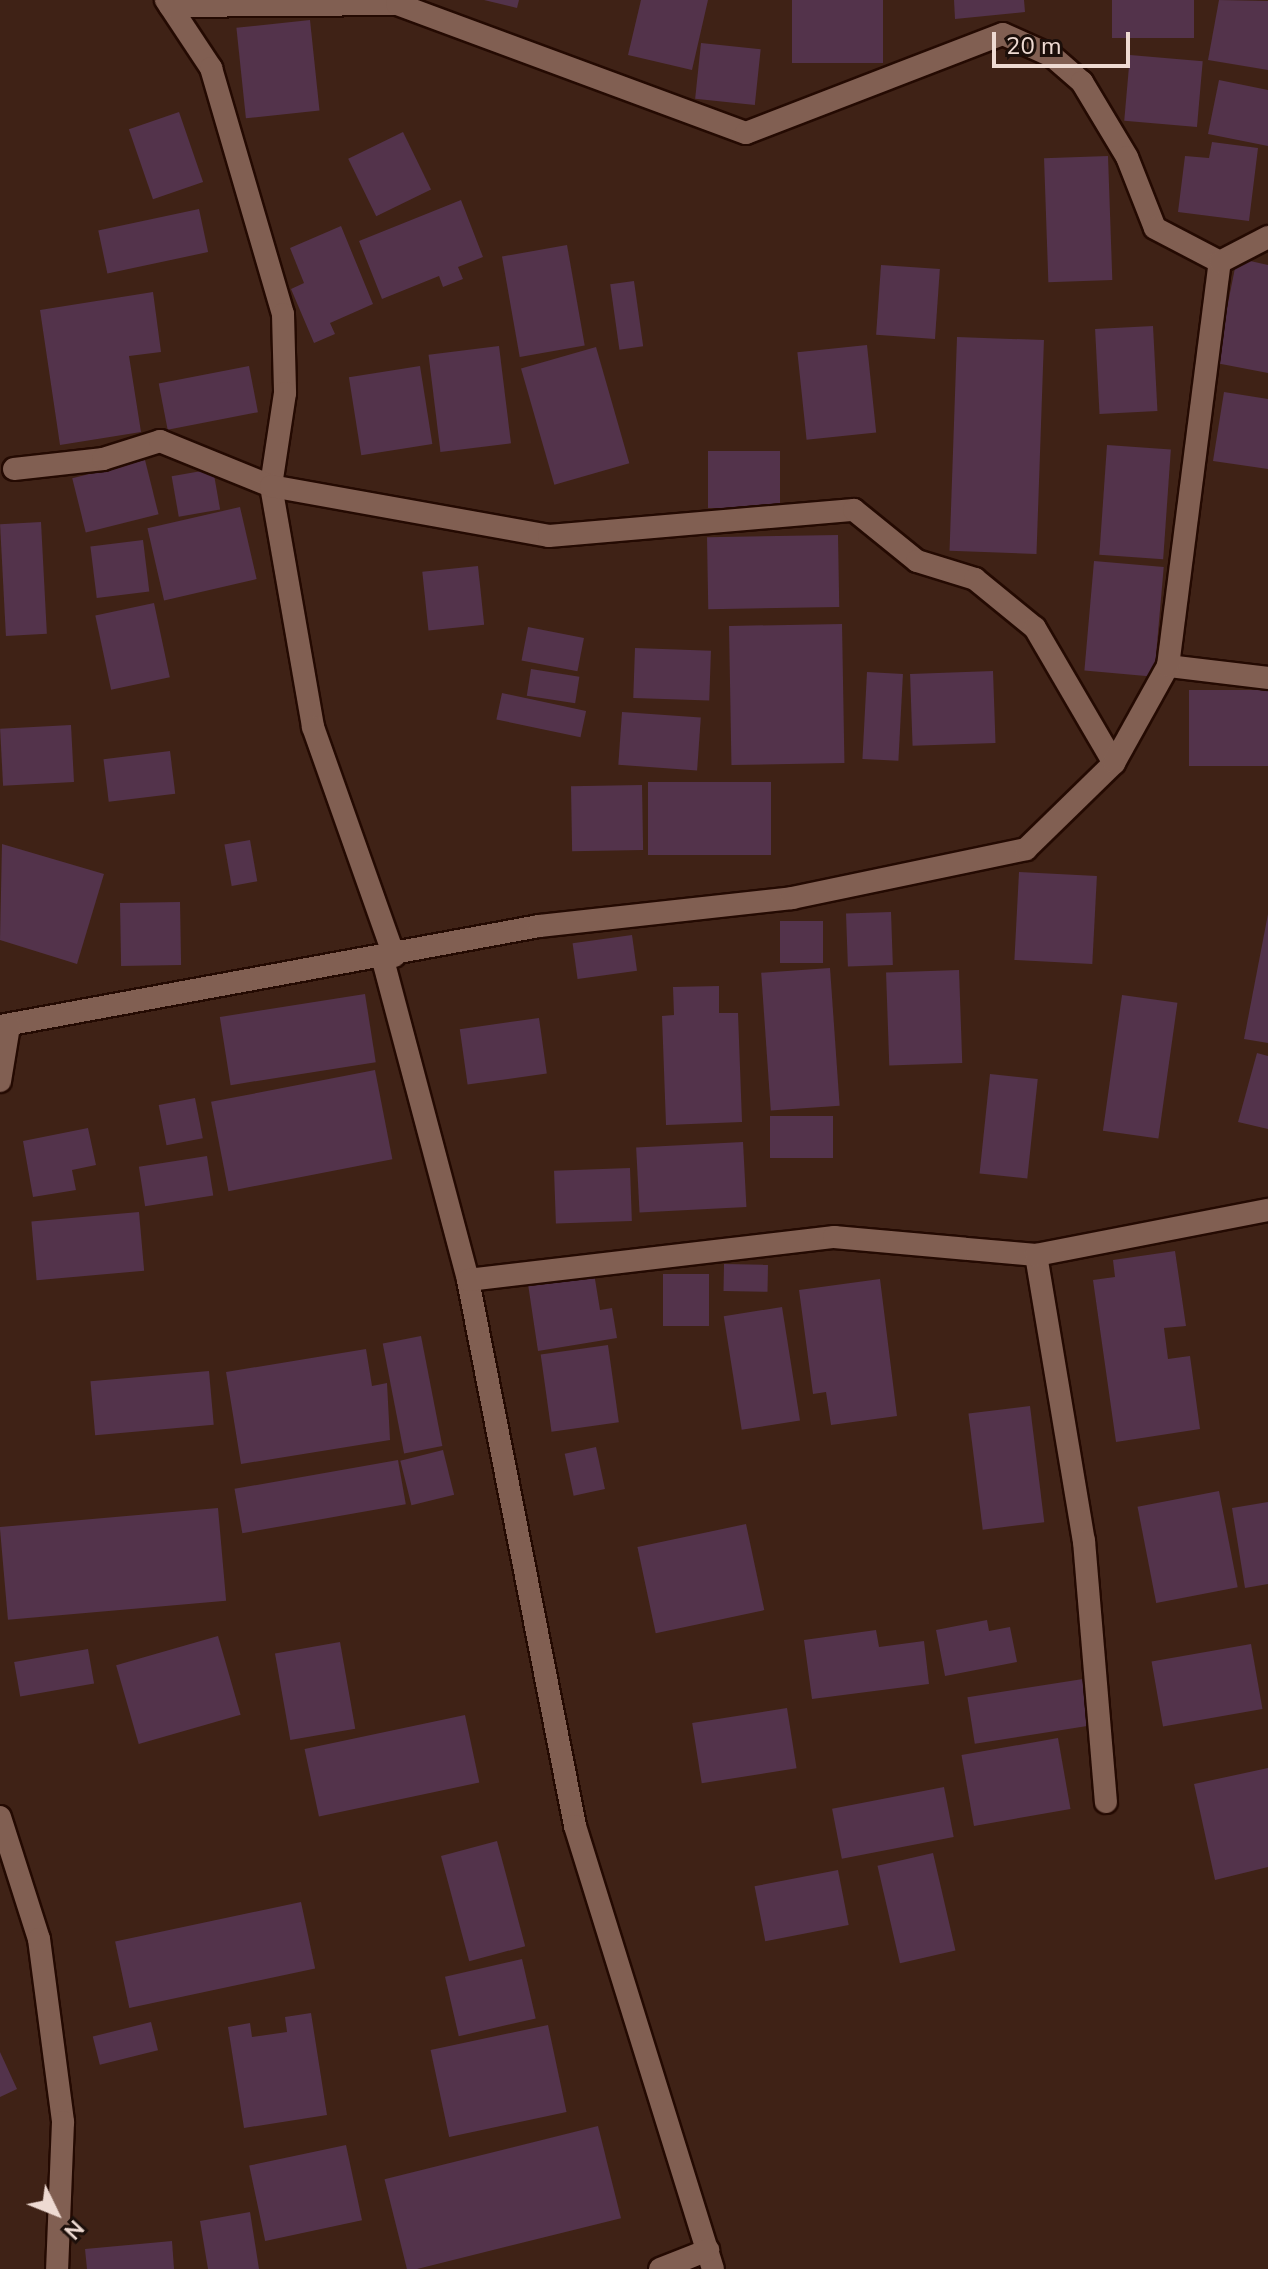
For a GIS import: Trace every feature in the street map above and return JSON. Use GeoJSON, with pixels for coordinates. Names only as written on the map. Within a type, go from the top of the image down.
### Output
{"type":"FeatureCollection","features":[{"type":"Feature","properties":{"kind":"street"},"geometry":{"type":"LineString","coordinates":[[168,3],[397,4],[746,133],[1003,34],[1052,56],[1082,82],[1127,157],[1155,228],[1220,262]]}},
{"type":"Feature","properties":{"kind":"street"},"geometry":{"type":"LineString","coordinates":[[168,3],[211,68],[283,314],[285,393],[271,486],[313,727],[389,958],[468,1280],[568,1800],[711,2259],[660,2269]]}},
{"type":"Feature","properties":{"kind":"street"},"geometry":{"type":"LineString","coordinates":[[1220,262],[1268,237]]}},
{"type":"Feature","properties":{"kind":"street"},"geometry":{"type":"LineString","coordinates":[[0,1081],[4,1026],[249,975],[389,958],[539,926],[792,898],[1026,849],[1114,763],[1168,666],[1220,262]]}},
{"type":"Feature","properties":{"kind":"street"},"geometry":{"type":"LineString","coordinates":[[14,469],[103,459],[160,441],[271,486],[549,536],[854,510],[917,561],[975,579],[1035,628],[1114,763]]}},
{"type":"Feature","properties":{"kind":"street"},"geometry":{"type":"LineString","coordinates":[[1168,666],[1268,678]]}},
{"type":"Feature","properties":{"kind":"street"},"geometry":{"type":"LineString","coordinates":[[468,1280],[834,1237],[1036,1255],[1268,1210]]}},
{"type":"Feature","properties":{"kind":"street"},"geometry":{"type":"LineString","coordinates":[[1036,1255],[1084,1541],[1106,1802]]}},
{"type":"Feature","properties":{"kind":"street"},"geometry":{"type":"LineString","coordinates":[[0,1817],[39,1939],[63,2122],[57,2269]]}},
{"type":"Feature","properties":{"kind":"building"},"geometry":{"type":"Polygon","coordinates":[[[484,0],[519,0],[517,8],[484,0]]]}},
{"type":"Feature","properties":{"kind":"building"},"geometry":{"type":"Polygon","coordinates":[[[641,0],[708,0],[692,70],[628,55],[641,0]]]}},
{"type":"Feature","properties":{"kind":"building"},"geometry":{"type":"Polygon","coordinates":[[[792,0],[883,0],[883,63],[792,63],[792,0]]]}},
{"type":"Feature","properties":{"kind":"building"},"geometry":{"type":"Polygon","coordinates":[[[954,0],[1024,0],[1025,12],[955,19],[954,0]]]}},
{"type":"Feature","properties":{"kind":"building"},"geometry":{"type":"Polygon","coordinates":[[[1112,0],[1194,0],[1194,38],[1112,38],[1112,0]]]}},
{"type":"Feature","properties":{"kind":"building"},"geometry":{"type":"Polygon","coordinates":[[[1219,0],[1268,1],[1268,70],[1208,60],[1219,0]]]}},
{"type":"Feature","properties":{"kind":"building"},"geometry":{"type":"Polygon","coordinates":[[[310,20],[320,111],[246,118],[236,28],[310,20]]]}},
{"type":"Feature","properties":{"kind":"building"},"geometry":{"type":"Polygon","coordinates":[[[701,43],[761,49],[755,105],[695,99],[701,43]]]}},
{"type":"Feature","properties":{"kind":"building"},"geometry":{"type":"Polygon","coordinates":[[[1130,55],[1203,61],[1197,127],[1124,121],[1130,55]]]}},
{"type":"Feature","properties":{"kind":"building"},"geometry":{"type":"Polygon","coordinates":[[[1219,80],[1268,90],[1268,146],[1208,134],[1219,80]]]}},
{"type":"Feature","properties":{"kind":"building"},"geometry":{"type":"Polygon","coordinates":[[[179,112],[203,182],[153,199],[129,129],[179,112]]]}},
{"type":"Feature","properties":{"kind":"building"},"geometry":{"type":"Polygon","coordinates":[[[403,132],[431,190],[376,216],[348,159],[403,132]]]}},
{"type":"Feature","properties":{"kind":"building"},"geometry":{"type":"Polygon","coordinates":[[[1212,142],[1258,148],[1249,221],[1178,212],[1185,156],[1209,158],[1212,142]]]}},
{"type":"Feature","properties":{"kind":"building"},"geometry":{"type":"Polygon","coordinates":[[[1108,156],[1112,280],[1048,282],[1044,158],[1108,156]]]}},
{"type":"Feature","properties":{"kind":"building"},"geometry":{"type":"Polygon","coordinates":[[[461,200],[483,257],[458,267],[463,279],[443,287],[439,276],[382,299],[359,241],[461,200]]]}},
{"type":"Feature","properties":{"kind":"building"},"geometry":{"type":"Polygon","coordinates":[[[199,209],[208,252],[107,273],[98,230],[199,209]]]}},
{"type":"Feature","properties":{"kind":"building"},"geometry":{"type":"Polygon","coordinates":[[[341,226],[373,304],[330,323],[335,334],[314,343],[291,289],[304,283],[290,248],[341,226]]]}},
{"type":"Feature","properties":{"kind":"building"},"geometry":{"type":"Polygon","coordinates":[[[567,245],[585,345],[520,357],[502,256],[567,245]]]}},
{"type":"Feature","properties":{"kind":"building"},"geometry":{"type":"Polygon","coordinates":[[[1237,258],[1268,265],[1268,373],[1216,363],[1237,258]]]}},
{"type":"Feature","properties":{"kind":"building"},"geometry":{"type":"Polygon","coordinates":[[[881,265],[940,269],[935,339],[876,335],[881,265]]]}},
{"type":"Feature","properties":{"kind":"building"},"geometry":{"type":"Polygon","coordinates":[[[634,281],[643,346],[619,350],[610,284],[634,281]]]}},
{"type":"Feature","properties":{"kind":"building"},"geometry":{"type":"Polygon","coordinates":[[[153,292],[161,352],[129,356],[141,432],[60,445],[40,310],[153,292]]]}},
{"type":"Feature","properties":{"kind":"building"},"geometry":{"type":"Polygon","coordinates":[[[1153,326],[1157,411],[1100,414],[1095,329],[1153,326]]]}},
{"type":"Feature","properties":{"kind":"building"},"geometry":{"type":"Polygon","coordinates":[[[957,337],[1044,340],[1036,554],[950,551],[957,337]]]}},
{"type":"Feature","properties":{"kind":"building"},"geometry":{"type":"Polygon","coordinates":[[[867,345],[876,433],[807,440],[797,352],[867,345]]]}},
{"type":"Feature","properties":{"kind":"building"},"geometry":{"type":"Polygon","coordinates":[[[499,346],[511,443],[440,452],[429,355],[499,346]]]}},
{"type":"Feature","properties":{"kind":"building"},"geometry":{"type":"Polygon","coordinates":[[[596,347],[629,463],[554,485],[521,368],[596,347]]]}},
{"type":"Feature","properties":{"kind":"building"},"geometry":{"type":"Polygon","coordinates":[[[249,366],[258,412],[168,430],[159,384],[249,366]]]}},
{"type":"Feature","properties":{"kind":"building"},"geometry":{"type":"Polygon","coordinates":[[[420,366],[432,444],[361,455],[349,377],[420,366]]]}},
{"type":"Feature","properties":{"kind":"building"},"geometry":{"type":"Polygon","coordinates":[[[1224,392],[1268,399],[1268,469],[1213,461],[1224,392]]]}},
{"type":"Feature","properties":{"kind":"building"},"geometry":{"type":"Polygon","coordinates":[[[1107,445],[1171,449],[1163,559],[1099,555],[1107,445]]]}},
{"type":"Feature","properties":{"kind":"building"},"geometry":{"type":"Polygon","coordinates":[[[708,451],[780,451],[780,508],[708,508],[708,451]]]}},
{"type":"Feature","properties":{"kind":"building"},"geometry":{"type":"Polygon","coordinates":[[[145,460],[159,514],[86,532],[72,478],[145,460]]]}},
{"type":"Feature","properties":{"kind":"building"},"geometry":{"type":"Polygon","coordinates":[[[213,469],[220,509],[179,517],[172,476],[213,469]]]}},
{"type":"Feature","properties":{"kind":"building"},"geometry":{"type":"Polygon","coordinates":[[[240,507],[257,579],[164,600],[147,528],[240,507]]]}},
{"type":"Feature","properties":{"kind":"building"},"geometry":{"type":"Polygon","coordinates":[[[41,522],[47,634],[6,636],[0,524],[41,522]]]}},
{"type":"Feature","properties":{"kind":"building"},"geometry":{"type":"Polygon","coordinates":[[[838,535],[839,607],[708,609],[707,537],[838,535]]]}},
{"type":"Feature","properties":{"kind":"building"},"geometry":{"type":"Polygon","coordinates":[[[143,540],[149,592],[97,598],[90,546],[143,540]]]}},
{"type":"Feature","properties":{"kind":"building"},"geometry":{"type":"Polygon","coordinates":[[[1094,561],[1164,567],[1154,677],[1084,671],[1094,561]]]}},
{"type":"Feature","properties":{"kind":"building"},"geometry":{"type":"Polygon","coordinates":[[[478,566],[484,625],[428,631],[422,572],[478,566]]]}},
{"type":"Feature","properties":{"kind":"building"},"geometry":{"type":"Polygon","coordinates":[[[154,603],[170,677],[111,690],[95,615],[154,603]]]}},
{"type":"Feature","properties":{"kind":"building"},"geometry":{"type":"Polygon","coordinates":[[[842,624],[844,763],[731,765],[729,626],[842,624]]]}},
{"type":"Feature","properties":{"kind":"building"},"geometry":{"type":"Polygon","coordinates":[[[528,627],[584,638],[577,671],[522,660],[528,627]]]}},
{"type":"Feature","properties":{"kind":"building"},"geometry":{"type":"Polygon","coordinates":[[[635,648],[711,651],[709,701],[633,698],[635,648]]]}},
{"type":"Feature","properties":{"kind":"building"},"geometry":{"type":"Polygon","coordinates":[[[531,669],[579,677],[575,703],[527,696],[531,669]]]}},
{"type":"Feature","properties":{"kind":"building"},"geometry":{"type":"Polygon","coordinates":[[[993,671],[996,743],[913,746],[910,674],[993,671]]]}},
{"type":"Feature","properties":{"kind":"building"},"geometry":{"type":"Polygon","coordinates":[[[867,672],[903,674],[898,761],[862,759],[867,672]]]}},
{"type":"Feature","properties":{"kind":"building"},"geometry":{"type":"Polygon","coordinates":[[[1189,690],[1268,690],[1268,766],[1189,766],[1189,690]]]}},
{"type":"Feature","properties":{"kind":"building"},"geometry":{"type":"Polygon","coordinates":[[[502,693],[586,711],[581,737],[496,719],[502,693]]]}},
{"type":"Feature","properties":{"kind":"building"},"geometry":{"type":"Polygon","coordinates":[[[622,712],[701,718],[697,770],[618,765],[622,712]]]}},
{"type":"Feature","properties":{"kind":"building"},"geometry":{"type":"Polygon","coordinates":[[[71,725],[74,782],[3,786],[0,729],[71,725]]]}},
{"type":"Feature","properties":{"kind":"building"},"geometry":{"type":"Polygon","coordinates":[[[170,751],[175,794],[109,802],[103,759],[170,751]]]}},
{"type":"Feature","properties":{"kind":"building"},"geometry":{"type":"Polygon","coordinates":[[[648,782],[771,782],[771,855],[648,855],[648,782]]]}},
{"type":"Feature","properties":{"kind":"building"},"geometry":{"type":"Polygon","coordinates":[[[642,785],[643,850],[572,851],[571,786],[642,785]]]}},
{"type":"Feature","properties":{"kind":"building"},"geometry":{"type":"Polygon","coordinates":[[[250,840],[257,881],[232,886],[224,845],[250,840]]]}},
{"type":"Feature","properties":{"kind":"building"},"geometry":{"type":"Polygon","coordinates":[[[2,844],[104,874],[77,964],[0,940],[2,844]]]}},
{"type":"Feature","properties":{"kind":"building"},"geometry":{"type":"Polygon","coordinates":[[[1019,872],[1097,876],[1092,964],[1014,960],[1019,872]]]}},
{"type":"Feature","properties":{"kind":"building"},"geometry":{"type":"Polygon","coordinates":[[[180,902],[181,965],[121,966],[120,903],[180,902]]]}},
{"type":"Feature","properties":{"kind":"building"},"geometry":{"type":"Polygon","coordinates":[[[891,912],[893,965],[848,967],[846,914],[891,912]]]}},
{"type":"Feature","properties":{"kind":"building"},"geometry":{"type":"Polygon","coordinates":[[[1268,914],[1268,1043],[1244,1039],[1268,914]]]}},
{"type":"Feature","properties":{"kind":"building"},"geometry":{"type":"Polygon","coordinates":[[[780,921],[823,921],[823,963],[780,963],[780,921]]]}},
{"type":"Feature","properties":{"kind":"building"},"geometry":{"type":"Polygon","coordinates":[[[632,935],[637,971],[578,979],[573,943],[632,935]]]}},
{"type":"Feature","properties":{"kind":"building"},"geometry":{"type":"Polygon","coordinates":[[[830,968],[840,1106],[771,1110],[761,973],[830,968]]]}},
{"type":"Feature","properties":{"kind":"building"},"geometry":{"type":"Polygon","coordinates":[[[959,970],[962,1063],[889,1065],[886,973],[959,970]]]}},
{"type":"Feature","properties":{"kind":"building"},"geometry":{"type":"Polygon","coordinates":[[[719,986],[719,1013],[738,1013],[742,1122],[666,1125],[662,1016],[674,1015],[673,987],[719,986]]]}},
{"type":"Feature","properties":{"kind":"building"},"geometry":{"type":"Polygon","coordinates":[[[365,994],[376,1062],[231,1085],[220,1017],[365,994]]]}},
{"type":"Feature","properties":{"kind":"building"},"geometry":{"type":"Polygon","coordinates":[[[1122,995],[1177,1003],[1158,1138],[1103,1131],[1122,995]]]}},
{"type":"Feature","properties":{"kind":"building"},"geometry":{"type":"Polygon","coordinates":[[[539,1018],[547,1073],[468,1085],[460,1029],[539,1018]]]}},
{"type":"Feature","properties":{"kind":"building"},"geometry":{"type":"Polygon","coordinates":[[[1257,1053],[1268,1056],[1268,1129],[1238,1122],[1257,1053]]]}},
{"type":"Feature","properties":{"kind":"building"},"geometry":{"type":"Polygon","coordinates":[[[375,1070],[392,1159],[228,1191],[211,1102],[375,1070]]]}},
{"type":"Feature","properties":{"kind":"building"},"geometry":{"type":"Polygon","coordinates":[[[990,1074],[1038,1079],[1027,1178],[980,1173],[990,1074]]]}},
{"type":"Feature","properties":{"kind":"building"},"geometry":{"type":"Polygon","coordinates":[[[195,1098],[203,1138],[167,1145],[159,1105],[195,1098]]]}},
{"type":"Feature","properties":{"kind":"building"},"geometry":{"type":"Polygon","coordinates":[[[770,1116],[833,1116],[833,1158],[770,1158],[770,1116]]]}},
{"type":"Feature","properties":{"kind":"building"},"geometry":{"type":"Polygon","coordinates":[[[88,1128],[96,1165],[72,1170],[76,1190],[33,1197],[23,1141],[88,1128]]]}},
{"type":"Feature","properties":{"kind":"building"},"geometry":{"type":"Polygon","coordinates":[[[743,1142],[746,1207],[640,1213],[636,1148],[743,1142]]]}},
{"type":"Feature","properties":{"kind":"building"},"geometry":{"type":"Polygon","coordinates":[[[207,1156],[213,1196],[145,1206],[139,1167],[207,1156]]]}},
{"type":"Feature","properties":{"kind":"building"},"geometry":{"type":"Polygon","coordinates":[[[630,1168],[632,1221],[556,1224],[554,1171],[630,1168]]]}},
{"type":"Feature","properties":{"kind":"building"},"geometry":{"type":"Polygon","coordinates":[[[139,1212],[144,1271],[37,1280],[31,1221],[139,1212]]]}},
{"type":"Feature","properties":{"kind":"building"},"geometry":{"type":"Polygon","coordinates":[[[1175,1251],[1186,1326],[1164,1328],[1168,1359],[1190,1356],[1200,1429],[1116,1442],[1093,1280],[1115,1277],[1113,1260],[1175,1251]]]}},
{"type":"Feature","properties":{"kind":"building"},"geometry":{"type":"Polygon","coordinates":[[[724,1264],[768,1265],[768,1292],[724,1291],[724,1264]]]}},
{"type":"Feature","properties":{"kind":"building"},"geometry":{"type":"Polygon","coordinates":[[[594,1273],[600,1310],[612,1308],[617,1338],[538,1351],[528,1284],[594,1273]]]}},
{"type":"Feature","properties":{"kind":"building"},"geometry":{"type":"Polygon","coordinates":[[[663,1274],[709,1274],[709,1326],[663,1326],[663,1274]]]}},
{"type":"Feature","properties":{"kind":"building"},"geometry":{"type":"Polygon","coordinates":[[[880,1279],[897,1416],[831,1425],[826,1392],[813,1394],[799,1290],[880,1279]]]}},
{"type":"Feature","properties":{"kind":"building"},"geometry":{"type":"Polygon","coordinates":[[[782,1307],[800,1421],[742,1430],[724,1316],[782,1307]]]}},
{"type":"Feature","properties":{"kind":"building"},"geometry":{"type":"Polygon","coordinates":[[[421,1336],[442,1446],[404,1453],[383,1343],[421,1336]]]}},
{"type":"Feature","properties":{"kind":"building"},"geometry":{"type":"Polygon","coordinates":[[[608,1345],[619,1422],[552,1432],[541,1354],[608,1345]]]}},
{"type":"Feature","properties":{"kind":"building"},"geometry":{"type":"Polygon","coordinates":[[[366,1349],[372,1386],[387,1383],[390,1440],[241,1464],[226,1372],[366,1349]]]}},
{"type":"Feature","properties":{"kind":"building"},"geometry":{"type":"Polygon","coordinates":[[[209,1371],[214,1425],[95,1435],[90,1381],[209,1371]]]}},
{"type":"Feature","properties":{"kind":"building"},"geometry":{"type":"Polygon","coordinates":[[[1030,1406],[1044,1522],[983,1530],[968,1414],[1030,1406]]]}},
{"type":"Feature","properties":{"kind":"building"},"geometry":{"type":"Polygon","coordinates":[[[596,1447],[605,1489],[574,1496],[565,1454],[596,1447]]]}},
{"type":"Feature","properties":{"kind":"building"},"geometry":{"type":"Polygon","coordinates":[[[443,1450],[454,1495],[411,1505],[400,1461],[443,1450]]]}},
{"type":"Feature","properties":{"kind":"building"},"geometry":{"type":"Polygon","coordinates":[[[398,1460],[406,1504],[242,1533],[235,1489],[398,1460]]]}},
{"type":"Feature","properties":{"kind":"building"},"geometry":{"type":"Polygon","coordinates":[[[1219,1491],[1238,1587],[1156,1603],[1138,1507],[1219,1491]]]}},
{"type":"Feature","properties":{"kind":"building"},"geometry":{"type":"Polygon","coordinates":[[[1268,1502],[1268,1584],[1245,1588],[1232,1508],[1268,1502]]]}},
{"type":"Feature","properties":{"kind":"building"},"geometry":{"type":"Polygon","coordinates":[[[218,1508],[226,1601],[8,1620],[0,1527],[218,1508]]]}},
{"type":"Feature","properties":{"kind":"building"},"geometry":{"type":"Polygon","coordinates":[[[746,1524],[764,1610],[656,1633],[637,1547],[746,1524]]]}},
{"type":"Feature","properties":{"kind":"building"},"geometry":{"type":"Polygon","coordinates":[[[987,1620],[989,1631],[1010,1627],[1017,1662],[945,1676],[936,1630],[987,1620]]]}},
{"type":"Feature","properties":{"kind":"building"},"geometry":{"type":"Polygon","coordinates":[[[876,1630],[879,1647],[924,1641],[929,1684],[812,1699],[804,1640],[876,1630]]]}},
{"type":"Feature","properties":{"kind":"building"},"geometry":{"type":"Polygon","coordinates":[[[218,1636],[241,1715],[139,1744],[116,1665],[218,1636]]]}},
{"type":"Feature","properties":{"kind":"building"},"geometry":{"type":"Polygon","coordinates":[[[340,1642],[355,1729],[290,1740],[275,1653],[340,1642]]]}},
{"type":"Feature","properties":{"kind":"building"},"geometry":{"type":"Polygon","coordinates":[[[1251,1644],[1262,1709],[1163,1727],[1152,1662],[1251,1644]]]}},
{"type":"Feature","properties":{"kind":"building"},"geometry":{"type":"Polygon","coordinates":[[[88,1649],[94,1683],[20,1696],[14,1662],[88,1649]]]}},
{"type":"Feature","properties":{"kind":"building"},"geometry":{"type":"Polygon","coordinates":[[[1083,1679],[1090,1725],[975,1744],[967,1697],[1083,1679]]]}},
{"type":"Feature","properties":{"kind":"building"},"geometry":{"type":"Polygon","coordinates":[[[787,1708],[797,1768],[702,1783],[692,1723],[787,1708]]]}},
{"type":"Feature","properties":{"kind":"building"},"geometry":{"type":"Polygon","coordinates":[[[465,1715],[479,1782],[319,1817],[305,1749],[465,1715]]]}},
{"type":"Feature","properties":{"kind":"building"},"geometry":{"type":"Polygon","coordinates":[[[1058,1738],[1071,1809],[974,1826],[961,1755],[1058,1738]]]}},
{"type":"Feature","properties":{"kind":"building"},"geometry":{"type":"Polygon","coordinates":[[[1268,1768],[1268,1867],[1215,1880],[1194,1784],[1268,1768]]]}},
{"type":"Feature","properties":{"kind":"building"},"geometry":{"type":"Polygon","coordinates":[[[944,1787],[954,1837],[842,1859],[832,1809],[944,1787]]]}},
{"type":"Feature","properties":{"kind":"building"},"geometry":{"type":"Polygon","coordinates":[[[497,1841],[525,1946],[469,1961],[441,1856],[497,1841]]]}},
{"type":"Feature","properties":{"kind":"building"},"geometry":{"type":"Polygon","coordinates":[[[933,1853],[955,1950],[900,1963],[877,1866],[933,1853]]]}},
{"type":"Feature","properties":{"kind":"building"},"geometry":{"type":"Polygon","coordinates":[[[838,1870],[849,1925],[765,1941],[755,1886],[838,1870]]]}},
{"type":"Feature","properties":{"kind":"building"},"geometry":{"type":"Polygon","coordinates":[[[301,1902],[315,1969],[129,2008],[115,1942],[301,1902]]]}},
{"type":"Feature","properties":{"kind":"building"},"geometry":{"type":"Polygon","coordinates":[[[522,1959],[536,2018],[459,2036],[445,1977],[522,1959]]]}},
{"type":"Feature","properties":{"kind":"building"},"geometry":{"type":"Polygon","coordinates":[[[311,2013],[327,2115],[244,2128],[228,2027],[250,2023],[252,2037],[287,2032],[285,2017],[311,2013]]]}},
{"type":"Feature","properties":{"kind":"building"},"geometry":{"type":"Polygon","coordinates":[[[151,2022],[158,2050],[100,2065],[93,2037],[151,2022]]]}},
{"type":"Feature","properties":{"kind":"building"},"geometry":{"type":"Polygon","coordinates":[[[548,2025],[567,2112],[449,2137],[431,2050],[548,2025]]]}},
{"type":"Feature","properties":{"kind":"building"},"geometry":{"type":"Polygon","coordinates":[[[0,2052],[17,2089],[0,2097],[0,2052]]]}},
{"type":"Feature","properties":{"kind":"building"},"geometry":{"type":"Polygon","coordinates":[[[598,2126],[621,2218],[407,2269],[385,2179],[598,2126]]]}},
{"type":"Feature","properties":{"kind":"building"},"geometry":{"type":"Polygon","coordinates":[[[346,2145],[362,2220],[265,2241],[249,2166],[346,2145]]]}},
{"type":"Feature","properties":{"kind":"building"},"geometry":{"type":"Polygon","coordinates":[[[250,2212],[259,2269],[208,2269],[200,2221],[250,2212]]]}},
{"type":"Feature","properties":{"kind":"building"},"geometry":{"type":"Polygon","coordinates":[[[172,2241],[174,2269],[87,2269],[85,2249],[172,2241]]]}}]}
